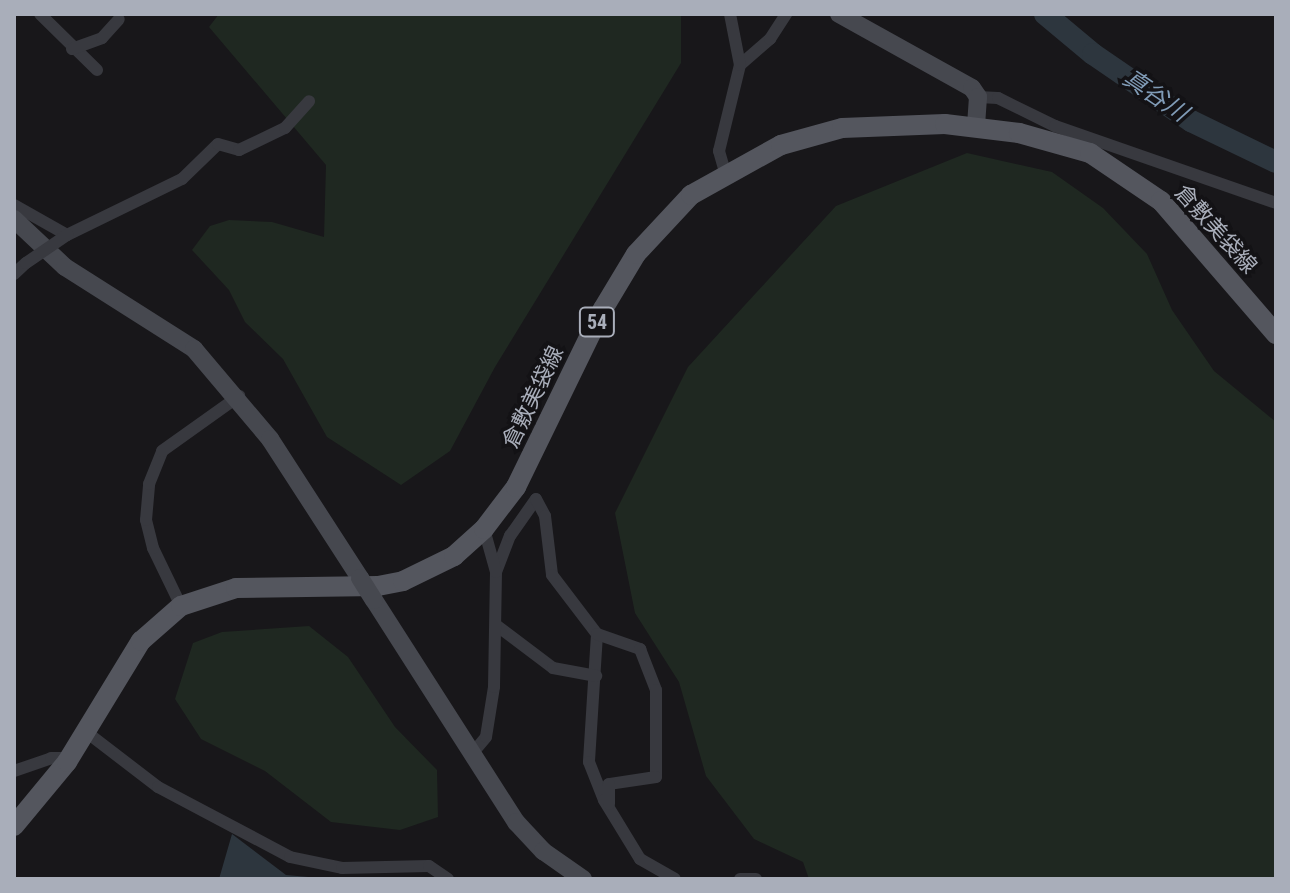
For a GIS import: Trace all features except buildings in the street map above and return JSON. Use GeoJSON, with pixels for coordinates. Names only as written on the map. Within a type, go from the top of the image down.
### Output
{"type":"FeatureCollection","features":[{"type":"Feature","properties":{"kind":"main road","name":"倉敷美袋線"},"geometry":{"type":"LineString","coordinates":[[14,826],[67,762],[141,641],[181,606],[236,588],[403,581],[454,556],[484,529],[516,487],[603,309],[636,254],[691,195],[725,172],[781,145],[842,128],[976,125],[1090,153],[1161,201],[1276,334]]}},
{"type":"Feature","properties":{"kind":"street"},"geometry":{"type":"LineString","coordinates":[[40,14],[72,49],[97,70]]}},
{"type":"Feature","properties":{"kind":"street"},"geometry":{"type":"LineString","coordinates":[[725,172],[719,151],[740,65],[730,14]]}},
{"type":"Feature","properties":{"kind":"street"},"geometry":{"type":"LineString","coordinates":[[740,65],[770,39],[786,14]]}},
{"type":"Feature","properties":{"kind":"street"},"geometry":{"type":"LineString","coordinates":[[839,14],[972,88],[978,97],[976,125]]}},
{"type":"Feature","properties":{"kind":"street"},"geometry":{"type":"LineString","coordinates":[[72,49],[102,38],[119,19]]}},
{"type":"Feature","properties":{"kind":"street"},"geometry":{"type":"LineString","coordinates":[[978,97],[998,98],[1055,126],[1276,203]]}},
{"type":"Feature","properties":{"kind":"street"},"geometry":{"type":"LineString","coordinates":[[14,274],[67,235],[182,179],[218,144],[239,150],[285,128],[309,101]]}},
{"type":"Feature","properties":{"kind":"street"},"geometry":{"type":"LineString","coordinates":[[14,205],[67,235]]}},
{"type":"Feature","properties":{"kind":"street"},"geometry":{"type":"LineString","coordinates":[[14,219],[65,267],[194,349],[239,396],[516,822],[543,851],[583,879]]}},
{"type":"Feature","properties":{"kind":"street"},"geometry":{"type":"LineString","coordinates":[[181,606],[153,548],[146,520],[149,484],[162,451],[239,396]]}},
{"type":"Feature","properties":{"kind":"street"},"geometry":{"type":"LineString","coordinates":[[496,572],[510,536],[536,499],[545,516],[552,575],[597,634],[640,649],[656,690],[656,777],[609,784],[609,809]]}},
{"type":"Feature","properties":{"kind":"street"},"geometry":{"type":"LineString","coordinates":[[471,755],[491,721],[496,572],[484,529]]}},
{"type":"Feature","properties":{"kind":"street"},"geometry":{"type":"LineString","coordinates":[[496,625],[553,668],[596,676]]}},
{"type":"Feature","properties":{"kind":"street"},"geometry":{"type":"LineString","coordinates":[[597,634],[589,762],[609,809],[640,859],[675,879]]}},
{"type":"Feature","properties":{"kind":"street"},"geometry":{"type":"LineString","coordinates":[[85,731],[158,787],[290,857],[342,868],[429,866],[448,879]]}},
{"type":"Feature","properties":{"kind":"street"},"geometry":{"type":"LineString","coordinates":[[14,771],[51,758],[65,758],[67,762]]}},
{"type":"Feature","properties":{"kind":"street"},"geometry":{"type":"LineString","coordinates":[[740,879],[756,879]]}},
{"type":"Feature","properties":{"kind":"shaded area"},"geometry":{"type":"Polygon","coordinates":[[[219,14],[681,14],[681,63],[495,367],[450,451],[401,485],[327,437],[283,359],[245,322],[229,290],[192,250],[210,226],[229,220],[272,222],[324,237],[326,165],[209,27],[219,14]]]}},
{"type":"Feature","properties":{"kind":"shaded area"},"geometry":{"type":"Polygon","coordinates":[[[967,153],[1052,172],[1103,208],[1147,254],[1172,310],[1214,371],[1276,422],[1276,879],[809,879],[803,862],[754,839],[706,776],[679,682],[635,613],[615,513],[688,367],[836,206],[967,153]]]}},
{"type":"Feature","properties":{"kind":"shaded area"},"geometry":{"type":"Polygon","coordinates":[[[309,626],[348,657],[395,727],[437,770],[438,817],[400,830],[331,822],[265,771],[201,739],[175,699],[193,643],[222,632],[309,626]]]}},
{"type":"Feature","properties":{"kind":"shaded area"},"geometry":{"type":"Polygon","coordinates":[[[232,834],[286,875],[331,879],[219,879],[232,834]]]}},
{"type":"Feature","properties":{"kind":"waterway","name":"真谷川"},"geometry":{"type":"LineString","coordinates":[[1045,14],[1093,54],[1191,121],[1276,162]]}}]}
